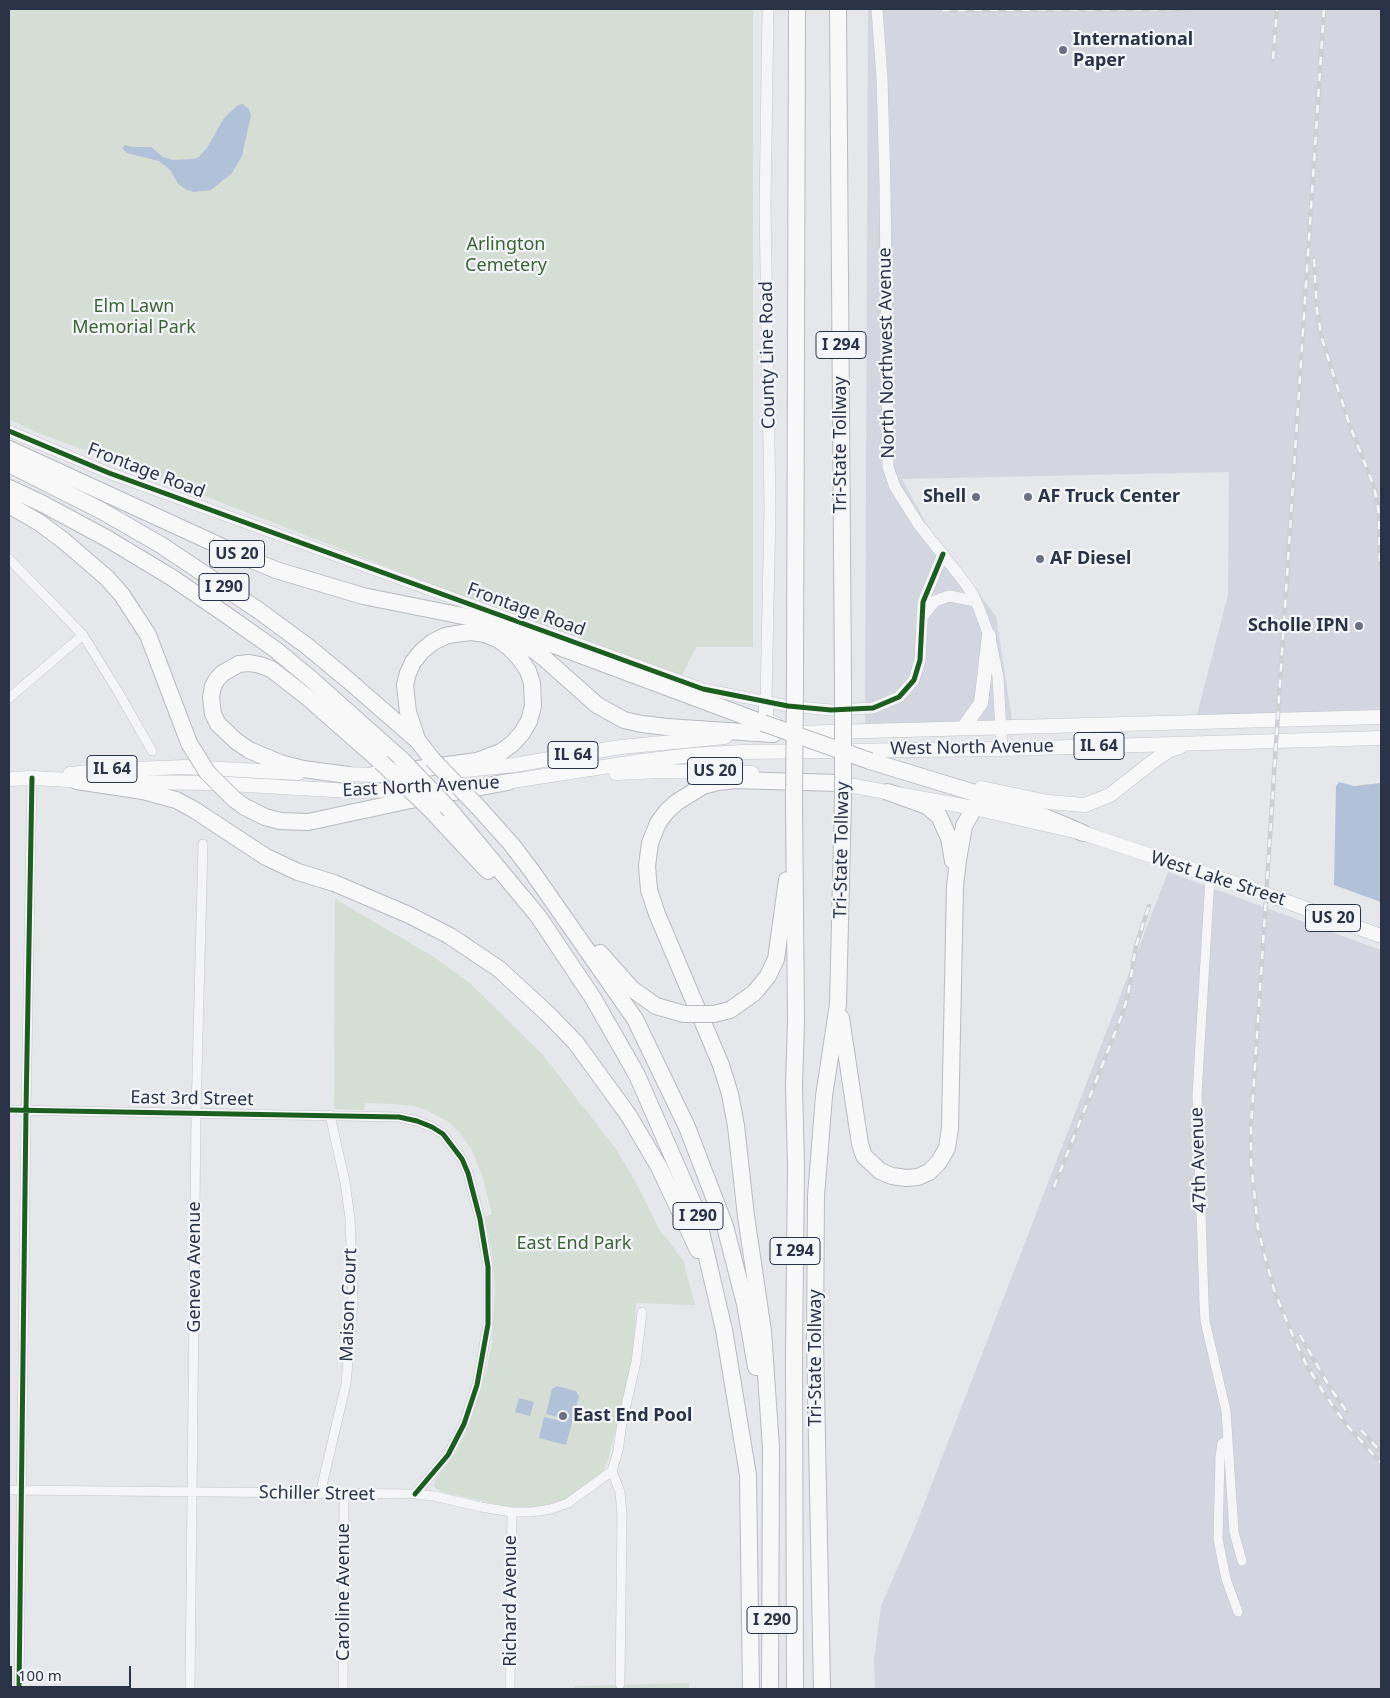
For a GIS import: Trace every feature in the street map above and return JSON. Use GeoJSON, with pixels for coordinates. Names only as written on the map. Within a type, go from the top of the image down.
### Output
{"type":"FeatureCollection","features":[{"type":"Feature","properties":{"kind":"highway","name":"Tri-State Tollway"},"geometry":{"type":"LineString","coordinates":[[796,1689],[794,802],[797,9]]}},
{"type":"Feature","properties":{"kind":"highway","name":"Tri-State Tollway"},"geometry":{"type":"LineString","coordinates":[[822,1689],[815,1341],[816,1196],[824,1096],[838,1004],[843,799],[838,9]]}},
{"type":"Feature","properties":{"kind":"highway","name":"US 20"},"geometry":{"type":"LineString","coordinates":[[9,449],[276,570],[363,596],[478,619],[562,648],[771,727],[1007,802],[1083,833]]}},
{"type":"Feature","properties":{"kind":"highway","name":"I 290"},"geometry":{"type":"LineString","coordinates":[[9,464],[102,511],[211,577],[307,646],[418,741],[432,759],[512,845],[635,1018],[687,1127],[725,1226],[745,1304],[771,1448],[770,1689]]}},
{"type":"Feature","properties":{"kind":"highway","name":"I 290"},"geometry":{"type":"LineString","coordinates":[[9,488],[108,539],[171,577],[276,650],[311,679],[402,760],[450,810],[538,916],[593,998],[637,1075],[696,1210],[716,1293],[748,1474],[751,1689]]}},
{"type":"Feature","properties":{"kind":"highway","name":"US 20"},"geometry":{"type":"LineString","coordinates":[[9,505],[40,523],[64,541],[107,578],[122,595],[148,635],[189,743],[207,772],[234,799],[245,807],[265,817],[280,821],[308,822],[390,804],[508,782]]}},
{"type":"Feature","properties":{"kind":"highway"},"geometry":{"type":"LineString","coordinates":[[478,619],[498,627],[528,646],[597,705],[624,720],[667,727],[771,727]]}},
{"type":"Feature","properties":{"kind":"highway"},"geometry":{"type":"LineString","coordinates":[[377,768],[478,761],[501,752],[512,744],[522,733],[529,721],[534,694],[528,671],[510,648],[499,640],[485,634],[471,632],[445,636],[433,642],[422,651],[413,662],[405,685],[408,712],[418,741]]}},
{"type":"Feature","properties":{"kind":"highway"},"geometry":{"type":"LineString","coordinates":[[348,775],[303,769],[280,763],[249,750],[236,741],[218,724],[213,714],[211,697],[213,686],[217,680],[223,673],[239,664],[260,665],[271,669],[307,697],[377,768],[432,811],[486,868],[593,998]]}},
{"type":"Feature","properties":{"kind":"highway"},"geometry":{"type":"LineString","coordinates":[[771,1448],[763,1331],[746,1216],[738,1136],[730,1094],[721,1065],[657,914],[649,890],[647,866],[650,843],[658,823],[677,802],[703,786],[734,780],[838,783]]}},
{"type":"Feature","properties":{"kind":"highway"},"geometry":{"type":"LineString","coordinates":[[78,781],[143,791],[176,800],[266,857],[298,872],[334,883],[409,915],[450,936],[499,969],[576,1043],[629,1116],[659,1167],[716,1293]]}},
{"type":"Feature","properties":{"kind":"highway"},"geometry":{"type":"LineString","coordinates":[[888,792],[927,806],[939,816],[949,838],[955,886]]}},
{"type":"Feature","properties":{"kind":"highway"},"geometry":{"type":"LineString","coordinates":[[838,1004],[860,1144],[864,1156],[880,1171],[892,1176],[918,1177],[930,1172],[939,1162],[947,1148],[950,1128],[955,886],[964,826],[974,808],[992,802],[1007,802]]}},
{"type":"Feature","properties":{"kind":"highway"},"geometry":{"type":"LineString","coordinates":[[531,870],[632,989],[656,1006],[684,1014],[714,1014],[730,1010],[754,993],[768,976],[776,959],[794,836]]}},
{"type":"Feature","properties":{"kind":"main road"},"geometry":{"type":"LineString","coordinates":[[964,727],[981,703],[989,636]]}},
{"type":"Feature","properties":{"kind":"main road"},"geometry":{"type":"LineString","coordinates":[[766,702],[766,720],[771,727]]}},
{"type":"Feature","properties":{"kind":"main road","name":"West North Avenue"},"geometry":{"type":"LineString","coordinates":[[771,727],[964,727],[1381,717]]}},
{"type":"Feature","properties":{"kind":"main road","name":"East North Avenue"},"geometry":{"type":"LineString","coordinates":[[9,779],[108,770],[184,766],[348,775],[377,768],[428,774],[474,770],[771,727]]}},
{"type":"Feature","properties":{"kind":"main road","name":"West North Avenue"},"geometry":{"type":"LineString","coordinates":[[772,751],[1002,749],[1381,738]]}},
{"type":"Feature","properties":{"kind":"main road"},"geometry":{"type":"LineString","coordinates":[[870,758],[1022,797],[1055,803],[1085,805],[1110,795],[1170,750],[1190,744]]}},
{"type":"Feature","properties":{"kind":"main road","name":"East North Avenue"},"geometry":{"type":"LineString","coordinates":[[32,778],[78,781],[211,783],[313,790],[380,792],[441,789],[508,782],[692,755],[772,751]]}},
{"type":"Feature","properties":{"kind":"main road","name":"US 20"},"geometry":{"type":"LineString","coordinates":[[535,778],[619,772],[714,771],[793,777],[838,783],[974,808],[1083,833]]}},
{"type":"Feature","properties":{"kind":"main road","name":"West Lake Street"},"geometry":{"type":"LineString","coordinates":[[1083,833],[1210,877],[1263,893],[1381,936]]}},
{"type":"Feature","properties":{"kind":"street","name":"County Line Road"},"geometry":{"type":"LineString","coordinates":[[766,702],[770,507],[766,208],[768,9]]}},
{"type":"Feature","properties":{"kind":"street","name":"North Northwest Avenue"},"geometry":{"type":"LineString","coordinates":[[878,9],[885,184],[888,467],[895,487],[920,525],[962,578],[976,601],[989,636],[998,677],[1002,749]]}},
{"type":"Feature","properties":{"kind":"street","name":"Frontage Road"},"geometry":{"type":"LineString","coordinates":[[9,432],[109,473],[703,689],[788,706],[831,710],[873,708],[899,697],[914,680],[918,667],[923,602],[943,554]]}},
{"type":"Feature","properties":{"kind":"street"},"geometry":{"type":"LineString","coordinates":[[9,559],[83,636],[152,751]]}},
{"type":"Feature","properties":{"kind":"street"},"geometry":{"type":"LineString","coordinates":[[922,617],[935,601],[949,596],[976,601]]}},
{"type":"Feature","properties":{"kind":"street"},"geometry":{"type":"LineString","coordinates":[[9,698],[83,636]]}},
{"type":"Feature","properties":{"kind":"street"},"geometry":{"type":"LineString","coordinates":[[19,1689],[32,778]]}},
{"type":"Feature","properties":{"kind":"street","name":"Geneva Avenue"},"geometry":{"type":"LineString","coordinates":[[190,1689],[196,1113],[202,844]]}},
{"type":"Feature","properties":{"kind":"street","name":"47th Avenue"},"geometry":{"type":"LineString","coordinates":[[1210,877],[1197,1095],[1204,1302],[1205,1321],[1226,1411],[1234,1532],[1242,1561]]}},
{"type":"Feature","properties":{"kind":"street","name":"East 3rd Street"},"geometry":{"type":"LineString","coordinates":[[9,1110],[330,1114],[399,1117],[432,1126],[443,1134],[454,1146],[468,1173],[482,1228],[488,1267],[489,1304],[486,1343],[470,1409],[458,1438],[448,1455],[415,1494]]}},
{"type":"Feature","properties":{"kind":"street","name":"Maison Court"},"geometry":{"type":"LineString","coordinates":[[320,1494],[346,1384],[353,1302],[350,1218],[345,1182],[330,1114]]}},
{"type":"Feature","properties":{"kind":"street"},"geometry":{"type":"LineString","coordinates":[[620,1684],[622,1515],[620,1492],[612,1471],[618,1452],[622,1423],[636,1362],[642,1312]]}},
{"type":"Feature","properties":{"kind":"street"},"geometry":{"type":"LineString","coordinates":[[1203,1353],[1211,1344]]}},
{"type":"Feature","properties":{"kind":"street","name":"47th Avenue"},"geometry":{"type":"LineString","coordinates":[[1228,1440],[1222,1443],[1221,1450],[1218,1539],[1226,1579],[1238,1612]]}},
{"type":"Feature","properties":{"kind":"street","name":"Schiller Street"},"geometry":{"type":"LineString","coordinates":[[9,1490],[415,1494],[434,1496],[481,1508],[512,1512],[540,1511],[558,1507],[575,1499],[612,1471]]}},
{"type":"Feature","properties":{"kind":"street","name":"Caroline Avenue"},"geometry":{"type":"LineString","coordinates":[[343,1689],[344,1494]]}},
{"type":"Feature","properties":{"kind":"street","name":"Richard Avenue"},"geometry":{"type":"LineString","coordinates":[[510,1689],[512,1512]]}},
{"type":"Feature","properties":{"kind":"shaded area"},"geometry":{"type":"Polygon","coordinates":[[[868,9],[1381,9],[1381,717],[1195,722],[1228,595],[1229,472],[902,479],[927,525],[996,616],[1013,726],[865,731],[868,9]]]}},
{"type":"Feature","properties":{"kind":"shaded area"},"geometry":{"type":"Polygon","coordinates":[[[1168,872],[1381,950],[1381,1689],[875,1689],[874,1660],[881,1606],[914,1530],[1168,872]]]}},
{"type":"Feature","properties":{"kind":"green space","name":"Arlington Cemetery"},"geometry":{"type":"Polygon","coordinates":[[[9,9],[753,9],[753,647],[696,647],[682,675],[480,603],[33,431],[9,419],[9,9]]]}},
{"type":"Feature","properties":{"kind":"green space","name":"East End Park"},"geometry":{"type":"Polygon","coordinates":[[[335,899],[434,957],[471,984],[542,1054],[616,1149],[638,1186],[659,1229],[683,1260],[695,1305],[636,1303],[634,1348],[623,1402],[607,1463],[595,1479],[568,1499],[553,1505],[535,1508],[514,1508],[442,1492],[434,1486],[436,1478],[451,1460],[462,1442],[487,1368],[492,1343],[495,1289],[492,1254],[485,1217],[492,1214],[484,1182],[473,1152],[460,1133],[449,1122],[414,1106],[365,1103],[364,1110],[334,1109],[335,899]]]}},
{"type":"Feature","properties":{"kind":"green space"},"geometry":{"type":"Polygon","coordinates":[[[689,1683],[689,1689],[575,1689],[575,1686],[689,1683]]]}},
{"type":"Feature","properties":{"kind":"water"},"geometry":{"type":"Polygon","coordinates":[[[242,104],[248,108],[251,115],[242,156],[232,173],[211,190],[194,192],[187,190],[178,184],[170,170],[159,161],[127,153],[122,148],[125,145],[151,147],[163,157],[173,160],[199,157],[207,148],[224,118],[238,105],[242,104]]]}},
{"type":"Feature","properties":{"kind":"water"},"geometry":{"type":"Polygon","coordinates":[[[1339,782],[1354,786],[1381,783],[1381,902],[1334,885],[1336,786],[1339,782]]]}},
{"type":"Feature","properties":{"kind":"water","name":"East End Pool"},"geometry":{"type":"Polygon","coordinates":[[[557,1386],[576,1391],[579,1396],[566,1445],[539,1438],[544,1417],[565,1422],[565,1419],[546,1414],[552,1389],[557,1386]]]}},
{"type":"Feature","properties":{"kind":"water"},"geometry":{"type":"Polygon","coordinates":[[[519,1398],[534,1402],[530,1416],[515,1412],[519,1398]]]}},
{"type":"Feature","properties":{"kind":"railway"},"geometry":{"type":"LineString","coordinates":[[942,10],[1189,9]]}},
{"type":"Feature","properties":{"kind":"railway"},"geometry":{"type":"LineString","coordinates":[[1273,59],[1277,9]]}},
{"type":"Feature","properties":{"kind":"railway"},"geometry":{"type":"LineString","coordinates":[[1324,9],[1251,1127],[1251,1163],[1258,1228],[1266,1261],[1275,1293],[1293,1336],[1307,1366],[1322,1390],[1345,1423],[1381,1463]]}},
{"type":"Feature","properties":{"kind":"railway"},"geometry":{"type":"LineString","coordinates":[[1314,259],[1317,311],[1322,339],[1350,426],[1373,484],[1377,500],[1380,565]]}},
{"type":"Feature","properties":{"kind":"railway"},"geometry":{"type":"LineString","coordinates":[[1054,1187],[1122,1015],[1128,995],[1136,946],[1149,906]]}},
{"type":"Feature","properties":{"kind":"railway"},"geometry":{"type":"LineString","coordinates":[[1300,1335],[1329,1386],[1347,1412]]}},
{"type":"Feature","properties":{"kind":"railway"},"geometry":{"type":"LineString","coordinates":[[1361,1430],[1381,1452]]}},
{"type":"Feature","properties":{"kind":"cycle path"},"geometry":{"type":"LineString","coordinates":[[9,431],[109,473],[703,689],[788,706],[831,710],[873,708],[899,697],[914,680],[920,660],[923,602],[943,554]]}},
{"type":"Feature","properties":{"kind":"cycle path"},"geometry":{"type":"LineString","coordinates":[[19,1689],[32,778]]}},
{"type":"Feature","properties":{"kind":"cycle path"},"geometry":{"type":"LineString","coordinates":[[9,1110],[399,1117],[417,1121],[443,1134],[462,1159],[468,1173],[480,1219],[488,1267],[488,1324],[477,1385],[464,1424],[448,1455],[415,1494]]}},
{"type":"Feature","properties":{"kind":"place","name":"International Paper"},"geometry":{"type":"Point","coordinates":[1063,50]}},
{"type":"Feature","properties":{"kind":"place","name":"Shell"},"geometry":{"type":"Point","coordinates":[976,497]}},
{"type":"Feature","properties":{"kind":"place","name":"AF Truck Center"},"geometry":{"type":"Point","coordinates":[1028,497]}},
{"type":"Feature","properties":{"kind":"place","name":"AF Diesel"},"geometry":{"type":"Point","coordinates":[1040,559]}},
{"type":"Feature","properties":{"kind":"place","name":"Scholle IPN"},"geometry":{"type":"Point","coordinates":[1359,626]}},
{"type":"Feature","properties":{"kind":"place","name":"East End Pool"},"geometry":{"type":"Point","coordinates":[563,1416]}},
{"type":"Feature","properties":{"kind":"park label","name":"Elm Lawn Memorial Park"},"geometry":{"type":"Point","coordinates":[134,317]}}]}
